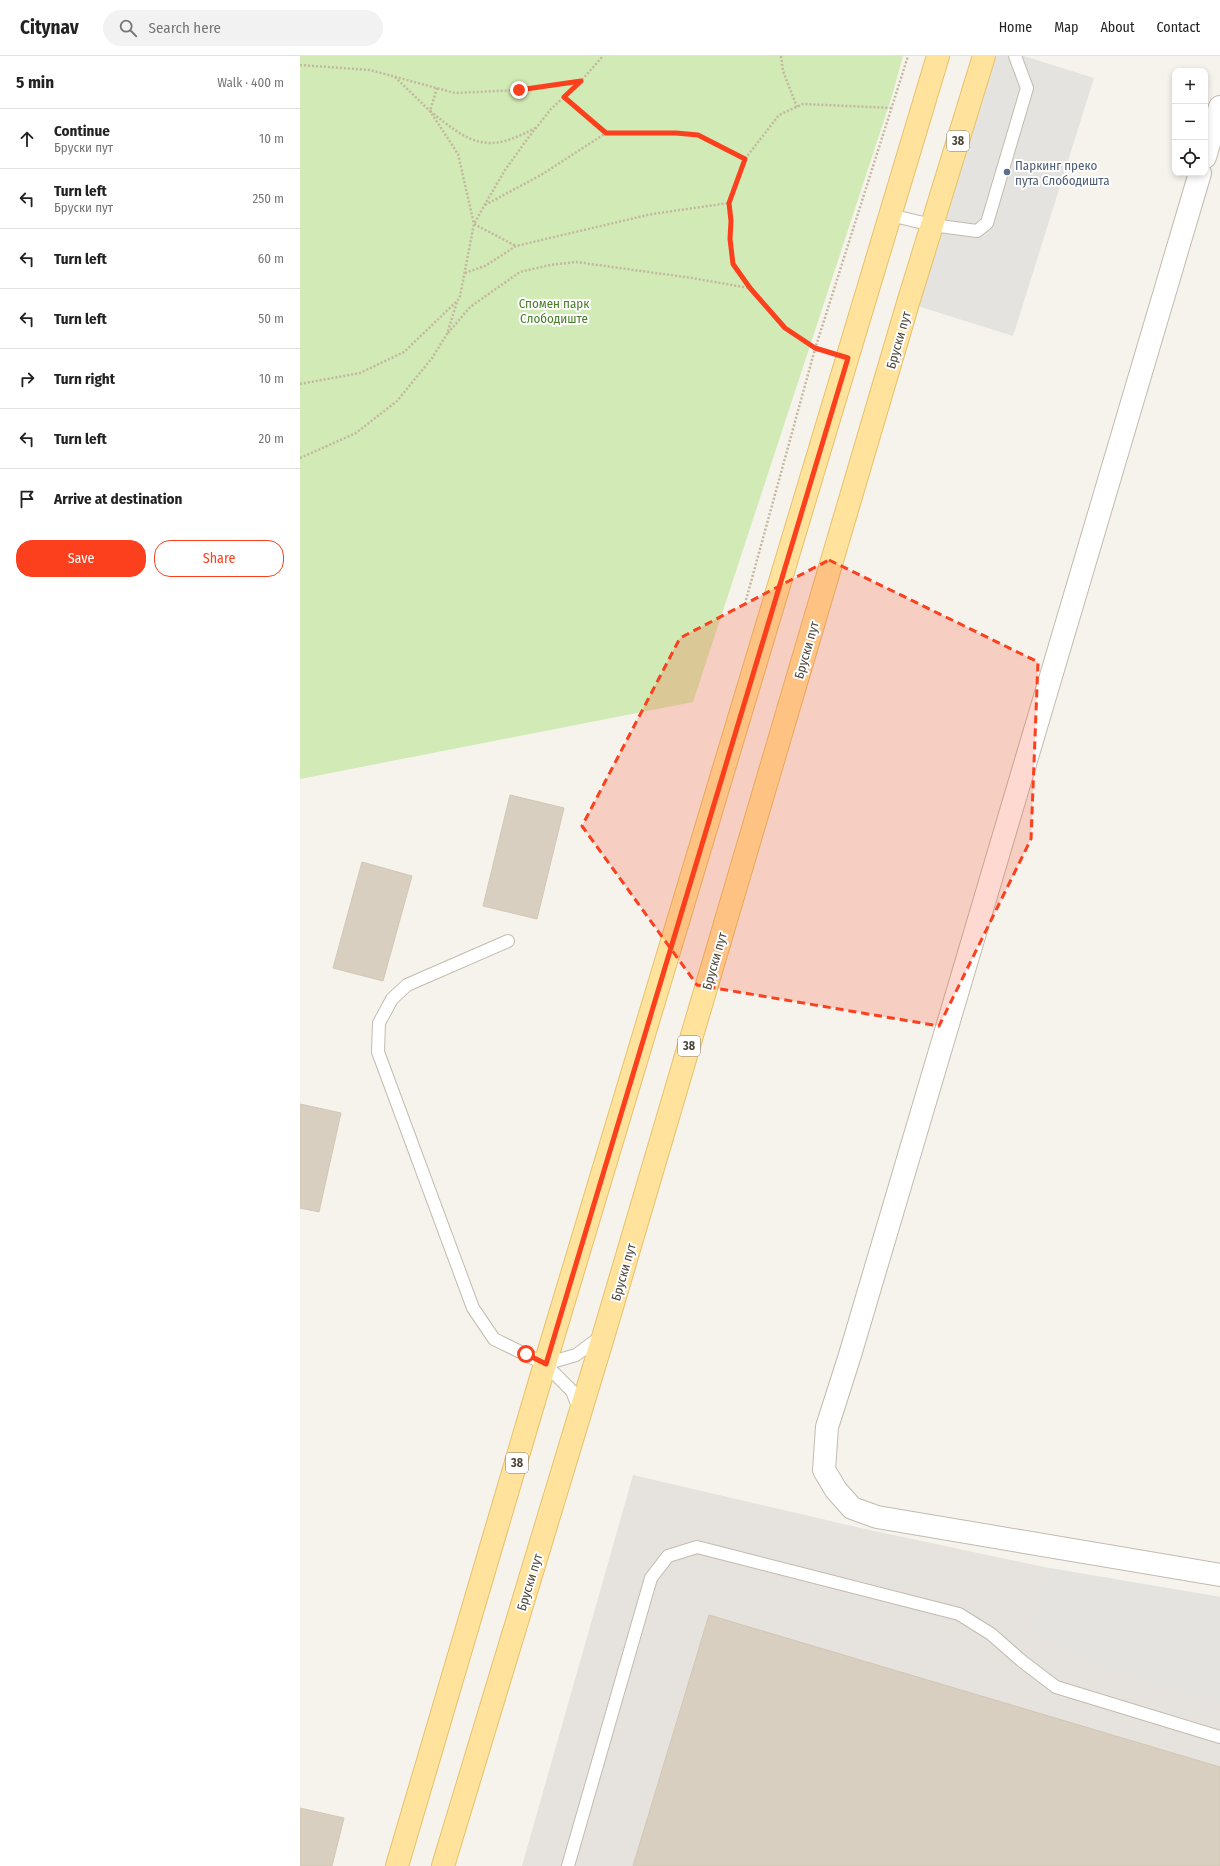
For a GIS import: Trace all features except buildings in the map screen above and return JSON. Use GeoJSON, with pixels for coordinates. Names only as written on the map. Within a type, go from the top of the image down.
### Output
{"type":"FeatureCollection","features":[{"type":"Feature","properties":{"kind":"main road","name":"38"},"geometry":{"type":"LineString","coordinates":[[397,1866],[938,56]]}},
{"type":"Feature","properties":{"kind":"main road","name":"Бруски пут"},"geometry":{"type":"LineString","coordinates":[[443,1866],[581,1412],[932,225],[984,56]]}},
{"type":"Feature","properties":{"kind":"street"},"geometry":{"type":"LineString","coordinates":[[1208,147],[1220,107]]}},
{"type":"Feature","properties":{"kind":"street"},"geometry":{"type":"LineString","coordinates":[[1199,176],[827,1427],[824,1470],[836,1490],[852,1508],[877,1517],[1220,1575]]}},
{"type":"Feature","properties":{"kind":"lane"},"geometry":{"type":"LineString","coordinates":[[890,215],[932,225],[977,231],[987,223],[1027,88],[1015,56]]}},
{"type":"Feature","properties":{"kind":"lane"},"geometry":{"type":"LineString","coordinates":[[508,941],[406,985],[392,999],[379,1023],[378,1052],[473,1308],[494,1339],[546,1364],[572,1391],[581,1412]]}},
{"type":"Feature","properties":{"kind":"lane"},"geometry":{"type":"LineString","coordinates":[[546,1364],[576,1355],[604,1334]]}},
{"type":"Feature","properties":{"kind":"lane"},"geometry":{"type":"LineString","coordinates":[[568,1866],[651,1578],[668,1556],[698,1547],[959,1614],[991,1634],[1023,1662],[1056,1687],[1220,1737]]}},
{"type":"Feature","properties":{"kind":"path"},"geometry":{"type":"LineString","coordinates":[[447,334],[460,296],[474,224],[484,206],[505,170],[537,127],[603,56]]}},
{"type":"Feature","properties":{"kind":"path"},"geometry":{"type":"LineString","coordinates":[[781,56],[782,71],[797,107]]}},
{"type":"Feature","properties":{"kind":"path"},"geometry":{"type":"LineString","coordinates":[[300,65],[370,70],[455,93],[519,90],[581,81]]}},
{"type":"Feature","properties":{"kind":"path"},"geometry":{"type":"LineString","coordinates":[[394,76],[430,111],[455,131],[480,143],[500,143],[520,136],[537,127]]}},
{"type":"Feature","properties":{"kind":"path"},"geometry":{"type":"LineString","coordinates":[[437,88],[430,111],[458,154],[474,224],[516,246]]}},
{"type":"Feature","properties":{"kind":"path"},"geometry":{"type":"LineString","coordinates":[[564,97],[606,133]]}},
{"type":"Feature","properties":{"kind":"path"},"geometry":{"type":"LineString","coordinates":[[848,358],[815,348],[785,328],[750,288],[733,264],[730,239],[731,221],[729,203],[745,159],[779,115],[803,104],[892,108]]}},
{"type":"Feature","properties":{"kind":"path"},"geometry":{"type":"LineString","coordinates":[[484,206],[542,175],[606,133],[676,133],[698,135],[745,159]]}},
{"type":"Feature","properties":{"kind":"path"},"geometry":{"type":"LineString","coordinates":[[464,273],[485,266],[516,246],[652,214],[729,203]]}},
{"type":"Feature","properties":{"kind":"path"},"geometry":{"type":"LineString","coordinates":[[300,458],[356,433],[397,401],[432,358],[447,334],[470,307],[520,272],[550,265],[576,262],[692,278],[750,288]]}},
{"type":"Feature","properties":{"kind":"path"},"geometry":{"type":"LineString","coordinates":[[300,384],[360,373],[404,352],[457,302]]}},
{"type":"Feature","properties":{"kind":"highlighted area"},"geometry":{"type":"Polygon","coordinates":[[[829,560],[1038,662],[1031,839],[939,1026],[697,985],[582,826],[680,638],[829,560]]]}},
{"type":"Feature","properties":{"kind":"shaded area","name":"Паркинг преко пута Слободишта"},"geometry":{"type":"Polygon","coordinates":[[[984,56],[1024,56],[1094,78],[1013,336],[908,303],[984,56]]]}},
{"type":"Feature","properties":{"kind":"shaded area"},"geometry":{"type":"Polygon","coordinates":[[[633,1475],[865,1529],[1049,1568],[1220,1597],[1220,1866],[522,1866],[633,1475]]]}},
{"type":"Feature","properties":{"kind":"shaded area"},"geometry":{"type":"Polygon","coordinates":[[[1049,1568],[1220,1597],[1220,1703],[1103,1668],[1031,1628],[1049,1568]]]}},
{"type":"Feature","properties":{"kind":"green space","name":"Спомен парк Слободиште"},"geometry":{"type":"Polygon","coordinates":[[[300,56],[903,56],[892,96],[693,702],[300,779],[300,56]]]}},
{"type":"Feature","properties":{"kind":"place","name":"Паркинг преко пута Слободишта"},"geometry":{"type":"Point","coordinates":[1007,172]}},
{"type":"Feature","properties":{"kind":"route"},"geometry":{"type":"LineString","coordinates":[[519,90],[581,81],[564,97],[606,133],[676,133],[698,135],[745,159],[729,203],[731,221],[730,239],[733,264],[750,288],[785,328],[815,348],[848,358],[546,1364],[526,1354]]}}]}
